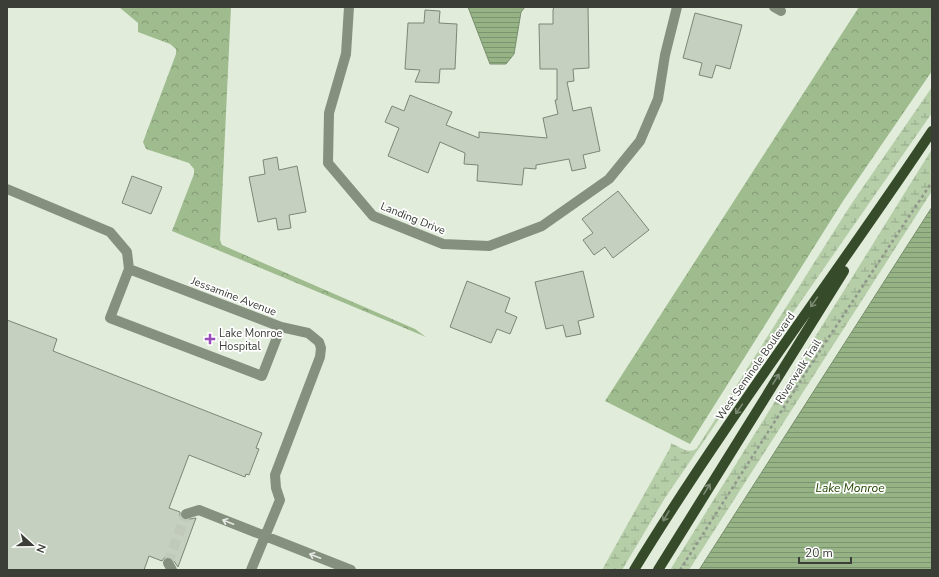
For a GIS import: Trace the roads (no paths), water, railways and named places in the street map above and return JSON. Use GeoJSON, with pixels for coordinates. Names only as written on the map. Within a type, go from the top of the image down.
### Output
{"type":"FeatureCollection","features":[{"type":"Feature","properties":{"kind":"main road","name":"West Seminole Boulevard"},"geometry":{"type":"LineString","coordinates":[[634,570],[674,504],[728,424],[932,131]]}},
{"type":"Feature","properties":{"kind":"main road","name":"West Seminole Boulevard"},"geometry":{"type":"LineString","coordinates":[[658,570],[900,179]]}},
{"type":"Feature","properties":{"kind":"street","name":"Landing Drive"},"geometry":{"type":"LineString","coordinates":[[349,7],[346,54],[329,113],[328,163],[373,216],[443,244],[489,246],[542,226],[609,180],[640,141],[658,100],[665,55],[677,7]]}},
{"type":"Feature","properties":{"kind":"street"},"geometry":{"type":"LineString","coordinates":[[7,189],[110,232],[127,252],[129,269]]}},
{"type":"Feature","properties":{"kind":"street","name":"Jessamine Avenue"},"geometry":{"type":"LineString","coordinates":[[129,269],[281,327],[262,376],[110,318],[129,269]]}},
{"type":"Feature","properties":{"kind":"street"},"geometry":{"type":"LineString","coordinates":[[251,570],[280,500],[276,488],[275,475],[320,357],[321,348],[316,338],[308,333],[281,327]]}},
{"type":"Feature","properties":{"kind":"street"},"geometry":{"type":"LineString","coordinates":[[186,514],[200,510],[264,537],[351,570]]}},
{"type":"Feature","properties":{"kind":"water"},"geometry":{"type":"Polygon","coordinates":[[[468,7],[525,7],[521,12],[514,54],[506,64],[490,64],[468,7]]]}},
{"type":"Feature","properties":{"kind":"water","name":"Lake Monroe"},"geometry":{"type":"Polygon","coordinates":[[[932,207],[932,570],[699,570],[932,207]]]}},
{"type":"Feature","properties":{"kind":"tunnel"},"geometry":{"type":"LineString","coordinates":[[168,563],[186,514]]}},
{"type":"Feature","properties":{"kind":"place","name":"Lake Monroe Hospital"},"geometry":{"type":"Point","coordinates":[210,339]}}]}
